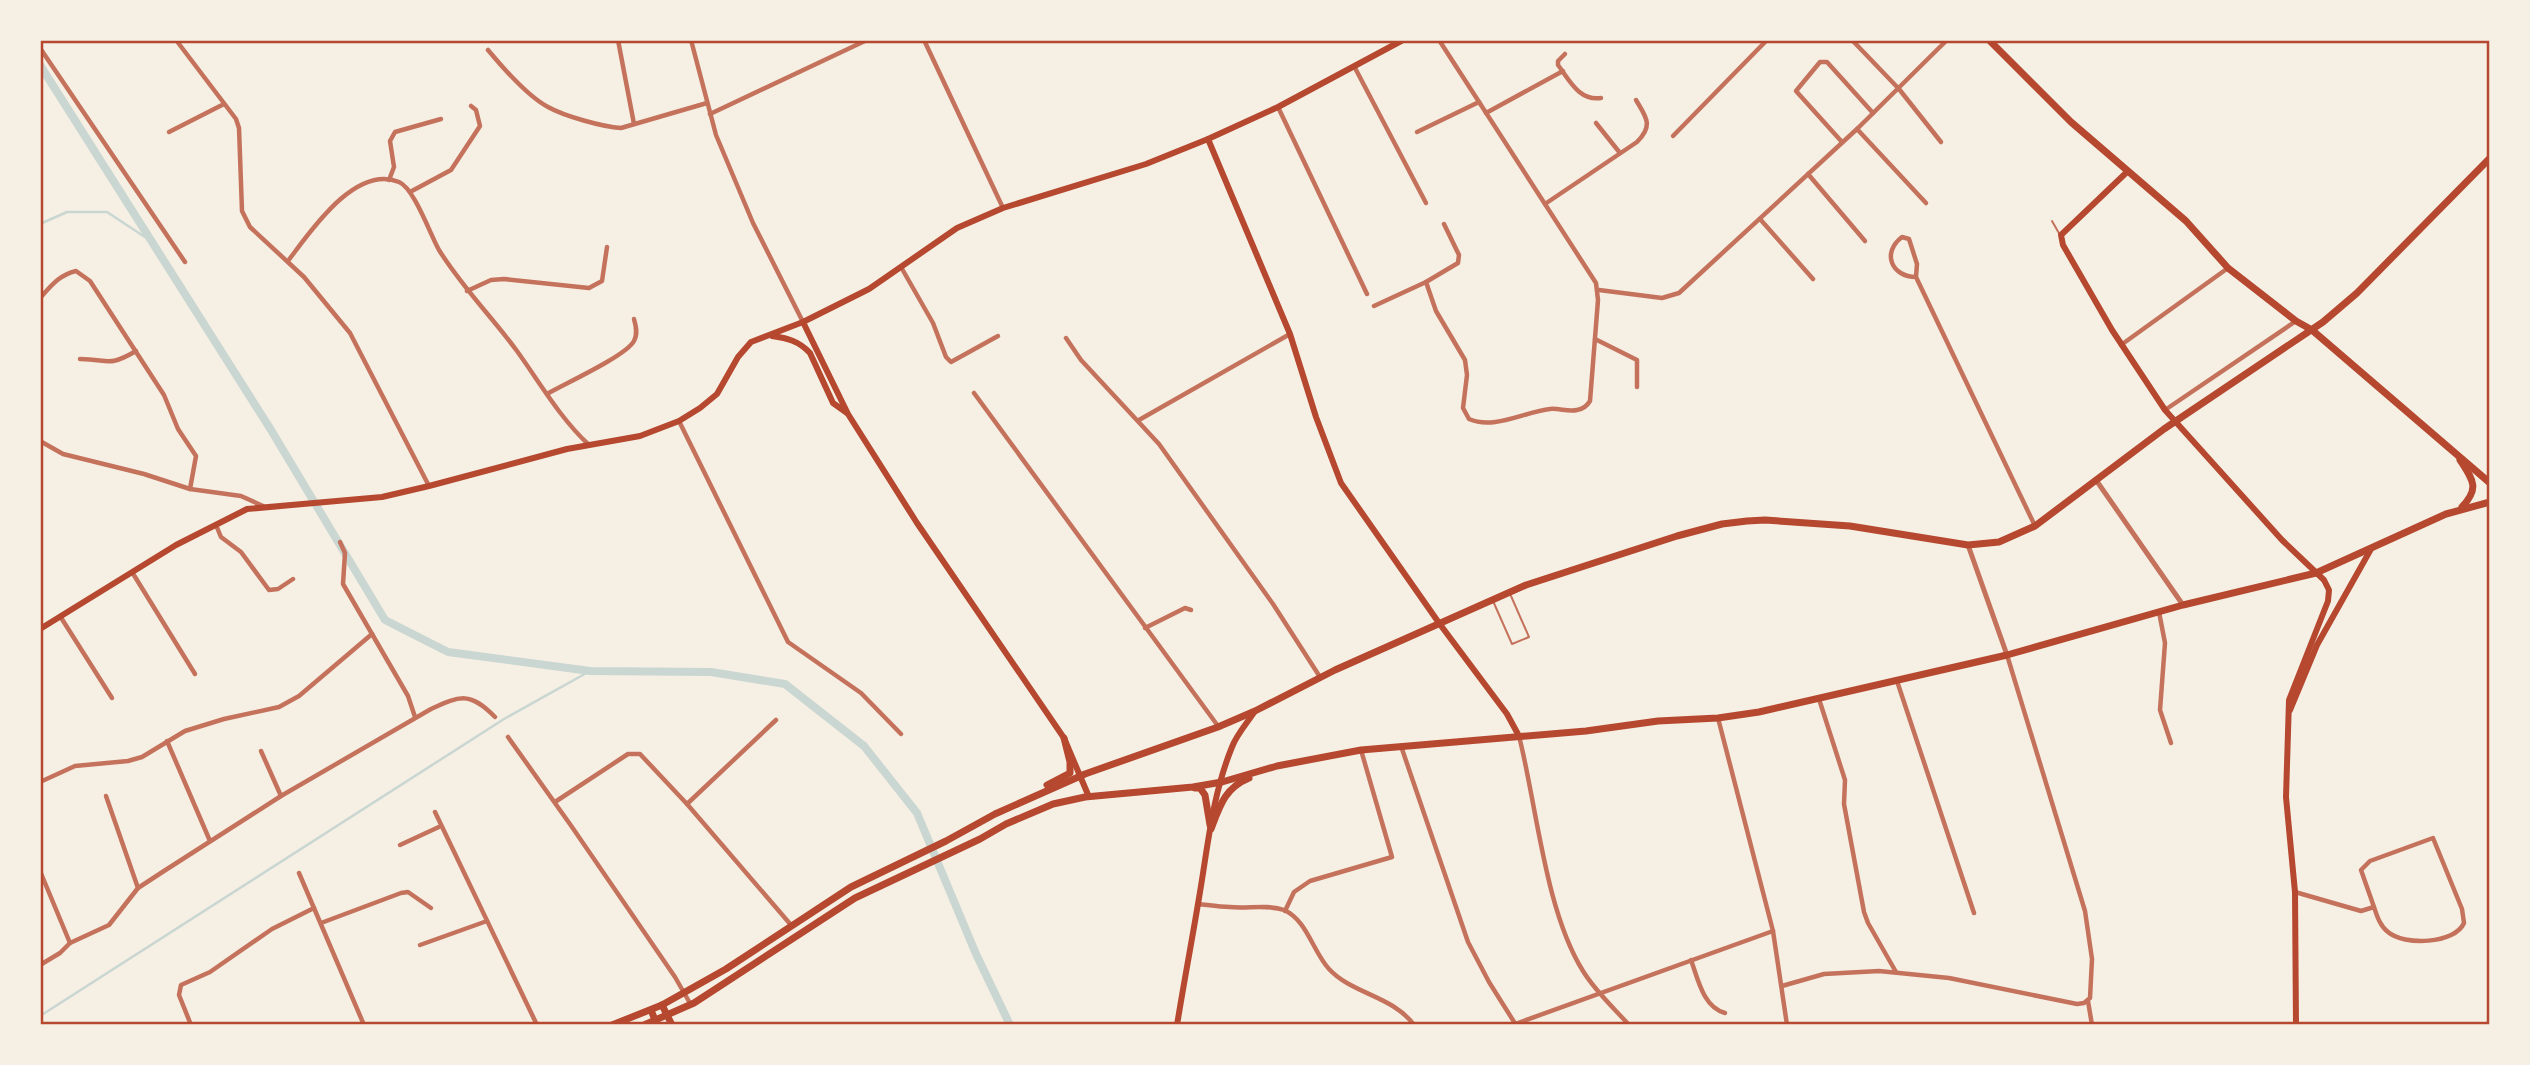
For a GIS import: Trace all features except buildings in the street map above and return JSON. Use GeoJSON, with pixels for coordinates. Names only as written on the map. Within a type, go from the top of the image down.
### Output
{"type":"FeatureCollection","features":[{"type":"Feature","properties":{"kind":"main road"},"geometry":{"type":"LineString","coordinates":[[40,629],[132,572],[247,509],[382,497],[561,450],[640,436],[679,421],[717,394],[744,348],[751,342],[803,322],[869,289],[957,228],[1003,208],[1146,164],[1208,139],[1278,107],[1354,66],[1389,43],[1403,40]]}},
{"type":"Feature","properties":{"kind":"main road"},"geometry":{"type":"LineString","coordinates":[[1989,40],[2071,122],[2186,222],[2228,268],[2296,321],[2312,330],[2490,483]]}},
{"type":"Feature","properties":{"kind":"main road"},"geometry":{"type":"LineString","coordinates":[[1208,139],[1290,334],[1316,417],[1341,484],[1507,714],[1519,736]]}},
{"type":"Feature","properties":{"kind":"main road"},"geometry":{"type":"LineString","coordinates":[[612,1025],[662,1005],[726,969],[851,887],[1005,810],[1082,776],[1255,711],[1320,677],[1509,592],[1634,549],[1721,524],[1765,520],[1850,526],[1968,545],[1999,542],[2035,526],[2175,422],[2312,330],[2357,293],[2490,158]]}},
{"type":"Feature","properties":{"kind":"main road"},"geometry":{"type":"LineString","coordinates":[[2128,171],[2061,235],[2063,245],[2122,345],[2165,410],[2282,540],[2327,585],[2329,595],[2289,700],[2286,797],[2295,892],[2295,1025]]}},
{"type":"Feature","properties":{"kind":"main road"},"geometry":{"type":"LineString","coordinates":[[803,322],[849,414],[917,523],[1064,738],[1089,797]]}},
{"type":"Feature","properties":{"kind":"main road"},"geometry":{"type":"LineString","coordinates":[[769,336],[790,339],[804,347],[810,353],[833,403],[849,414]]}},
{"type":"Feature","properties":{"kind":"main road"},"geometry":{"type":"LineString","coordinates":[[2454,451],[2472,479],[2473,486],[2470,499],[2461,509]]}},
{"type":"Feature","properties":{"kind":"main road"},"geometry":{"type":"LineString","coordinates":[[645,1025],[657,1023],[741,974],[855,898],[1053,804],[1089,797],[1222,782],[1272,767],[1361,750],[1586,731],[1759,712],[2007,655],[2159,611],[2316,573],[2371,550],[2404,532],[2461,509],[2490,502]]}},
{"type":"Feature","properties":{"kind":"main road"},"geometry":{"type":"LineString","coordinates":[[2289,711],[2317,645],[2371,550]]}},
{"type":"Feature","properties":{"kind":"main road"},"geometry":{"type":"LineString","coordinates":[[1211,829],[1213,801],[1222,782],[1232,745],[1255,711]]}},
{"type":"Feature","properties":{"kind":"main road"},"geometry":{"type":"LineString","coordinates":[[1005,810],[1012,802],[1070,773],[1064,738]]}},
{"type":"Feature","properties":{"kind":"main road"},"geometry":{"type":"LineString","coordinates":[[1177,1025],[1206,842],[1223,797],[1233,786],[1272,767]]}},
{"type":"Feature","properties":{"kind":"main road"},"geometry":{"type":"LineString","coordinates":[[1193,787],[1200,788],[1205,795],[1211,829]]}},
{"type":"Feature","properties":{"kind":"main road"},"geometry":{"type":"LineString","coordinates":[[662,1005],[672,1025]]}},
{"type":"Feature","properties":{"kind":"main road"},"geometry":{"type":"LineString","coordinates":[[651,1010],[657,1023]]}},
{"type":"Feature","properties":{"kind":"street"},"geometry":{"type":"LineString","coordinates":[[176,40],[232,112],[239,128],[242,211],[250,228],[288,261],[356,342],[429,486]]}},
{"type":"Feature","properties":{"kind":"street"},"geometry":{"type":"LineString","coordinates":[[618,40],[634,124]]}},
{"type":"Feature","properties":{"kind":"street"},"geometry":{"type":"LineString","coordinates":[[691,40],[716,135],[753,223],[803,322]]}},
{"type":"Feature","properties":{"kind":"street"},"geometry":{"type":"LineString","coordinates":[[710,114],[867,40]]}},
{"type":"Feature","properties":{"kind":"street"},"geometry":{"type":"LineString","coordinates":[[924,40],[1003,208]]}},
{"type":"Feature","properties":{"kind":"street"},"geometry":{"type":"LineString","coordinates":[[1426,282],[1436,311],[1465,360],[1467,375],[1463,408],[1469,419],[1483,423],[1554,408],[1575,411],[1587,406],[1590,401],[1599,290],[1439,40]]}},
{"type":"Feature","properties":{"kind":"street"},"geometry":{"type":"LineString","coordinates":[[1673,136],[1766,40]]}},
{"type":"Feature","properties":{"kind":"street"},"geometry":{"type":"LineString","coordinates":[[1852,40],[1899,89],[1941,142]]}},
{"type":"Feature","properties":{"kind":"street"},"geometry":{"type":"LineString","coordinates":[[1599,290],[1662,298],[1679,293],[1899,89],[1947,40]]}},
{"type":"Feature","properties":{"kind":"street"},"geometry":{"type":"LineString","coordinates":[[40,48],[186,262]]}},
{"type":"Feature","properties":{"kind":"street"},"geometry":{"type":"LineString","coordinates":[[488,50],[524,88],[547,107],[610,127],[621,128],[707,103]]}},
{"type":"Feature","properties":{"kind":"street"},"geometry":{"type":"LineString","coordinates":[[1565,54],[1558,61],[1580,95],[1586,99],[1601,98]]}},
{"type":"Feature","properties":{"kind":"street"},"geometry":{"type":"LineString","coordinates":[[1842,142],[1796,91],[1820,62],[1827,62],[1873,113]]}},
{"type":"Feature","properties":{"kind":"street"},"geometry":{"type":"LineString","coordinates":[[1354,66],[1426,203]]}},
{"type":"Feature","properties":{"kind":"street"},"geometry":{"type":"LineString","coordinates":[[1486,113],[1563,71]]}},
{"type":"Feature","properties":{"kind":"street"},"geometry":{"type":"LineString","coordinates":[[1545,204],[1645,134],[1647,119],[1636,100]]}},
{"type":"Feature","properties":{"kind":"street"},"geometry":{"type":"LineString","coordinates":[[1417,132],[1479,103]]}},
{"type":"Feature","properties":{"kind":"street"},"geometry":{"type":"LineString","coordinates":[[169,132],[224,104]]}},
{"type":"Feature","properties":{"kind":"street"},"geometry":{"type":"LineString","coordinates":[[410,192],[451,170],[466,149],[480,126],[477,110],[471,106]]}},
{"type":"Feature","properties":{"kind":"street"},"geometry":{"type":"LineString","coordinates":[[1278,107],[1367,294]]}},
{"type":"Feature","properties":{"kind":"street"},"geometry":{"type":"LineString","coordinates":[[388,180],[394,167],[390,141],[395,132],[441,119]]}},
{"type":"Feature","properties":{"kind":"street"},"geometry":{"type":"LineString","coordinates":[[1596,123],[1620,153]]}},
{"type":"Feature","properties":{"kind":"street"},"geometry":{"type":"LineString","coordinates":[[1857,128],[1926,203]]}},
{"type":"Feature","properties":{"kind":"street"},"geometry":{"type":"LineString","coordinates":[[1808,174],[1865,241]]}},
{"type":"Feature","properties":{"kind":"street"},"geometry":{"type":"LineString","coordinates":[[288,261],[338,200],[349,191],[363,184],[388,180],[400,182],[410,192],[439,249],[467,291],[589,444]]}},
{"type":"Feature","properties":{"kind":"street"},"geometry":{"type":"LineString","coordinates":[[1760,219],[1813,279]]}},
{"type":"Feature","properties":{"kind":"street"},"geometry":{"type":"LineString","coordinates":[[1374,306],[1426,282],[1460,260],[1444,224]]}},
{"type":"Feature","properties":{"kind":"street"},"geometry":{"type":"LineString","coordinates":[[1916,277],[1905,277],[1897,270],[1892,260],[1890,252],[1894,243],[1902,237],[1909,239],[1917,264],[1916,277],[2035,526]]}},
{"type":"Feature","properties":{"kind":"street"},"geometry":{"type":"LineString","coordinates":[[467,291],[491,280],[504,279],[589,288],[602,281],[607,247]]}},
{"type":"Feature","properties":{"kind":"street"},"geometry":{"type":"LineString","coordinates":[[901,267],[951,362],[998,336]]}},
{"type":"Feature","properties":{"kind":"street"},"geometry":{"type":"LineString","coordinates":[[2122,345],[2228,268]]}},
{"type":"Feature","properties":{"kind":"street"},"geometry":{"type":"LineString","coordinates":[[40,298],[67,273],[76,271],[90,281],[164,396],[178,429],[196,456],[190,489]]}},
{"type":"Feature","properties":{"kind":"street"},"geometry":{"type":"LineString","coordinates":[[547,394],[633,344],[636,335],[634,319]]}},
{"type":"Feature","properties":{"kind":"street"},"geometry":{"type":"LineString","coordinates":[[2165,410],[2296,321]]}},
{"type":"Feature","properties":{"kind":"street"},"geometry":{"type":"LineString","coordinates":[[1139,420],[1290,334]]}},
{"type":"Feature","properties":{"kind":"street"},"geometry":{"type":"LineString","coordinates":[[1066,338],[1081,360],[1159,444],[1273,604],[1320,677]]}},
{"type":"Feature","properties":{"kind":"street"},"geometry":{"type":"LineString","coordinates":[[1595,339],[1637,360],[1637,387]]}},
{"type":"Feature","properties":{"kind":"street"},"geometry":{"type":"LineString","coordinates":[[80,359],[110,363],[136,351]]}},
{"type":"Feature","properties":{"kind":"street"},"geometry":{"type":"LineString","coordinates":[[974,393],[1218,727]]}},
{"type":"Feature","properties":{"kind":"street"},"geometry":{"type":"LineString","coordinates":[[679,421],[788,642],[861,693],[901,734]]}},
{"type":"Feature","properties":{"kind":"street"},"geometry":{"type":"LineString","coordinates":[[40,441],[63,454],[144,474],[190,489],[241,496],[263,506]]}},
{"type":"Feature","properties":{"kind":"street"},"geometry":{"type":"LineString","coordinates":[[2096,480],[2183,605]]}},
{"type":"Feature","properties":{"kind":"street"},"geometry":{"type":"LineString","coordinates":[[216,525],[221,537],[241,552],[269,590],[278,589],[293,579]]}},
{"type":"Feature","properties":{"kind":"street"},"geometry":{"type":"LineString","coordinates":[[340,542],[345,554],[343,584],[408,696],[415,718]]}},
{"type":"Feature","properties":{"kind":"street"},"geometry":{"type":"LineString","coordinates":[[1783,986],[1824,974],[1848,971],[1896,972],[1950,978],[2077,1004],[2088,1001],[2092,995],[2092,959],[2085,911],[2007,655],[1968,545]]}},
{"type":"Feature","properties":{"kind":"street"},"geometry":{"type":"LineString","coordinates":[[132,572],[195,674]]}},
{"type":"Feature","properties":{"kind":"street"},"geometry":{"type":"LineString","coordinates":[[1146,628],[1185,608],[1191,610]]}},
{"type":"Feature","properties":{"kind":"street"},"geometry":{"type":"LineString","coordinates":[[2159,611],[2165,643],[2160,710],[2171,743]]}},
{"type":"Feature","properties":{"kind":"street"},"geometry":{"type":"LineString","coordinates":[[60,616],[112,698]]}},
{"type":"Feature","properties":{"kind":"street"},"geometry":{"type":"LineString","coordinates":[[40,782],[75,766],[128,761],[142,757],[185,731],[279,707],[299,696],[372,634]]}},
{"type":"Feature","properties":{"kind":"street"},"geometry":{"type":"LineString","coordinates":[[1896,680],[1974,913]]}},
{"type":"Feature","properties":{"kind":"street"},"geometry":{"type":"LineString","coordinates":[[40,965],[60,953],[70,943],[109,925],[138,888],[281,796],[415,718],[454,698],[463,697],[476,700],[495,717]]}},
{"type":"Feature","properties":{"kind":"street"},"geometry":{"type":"LineString","coordinates":[[1819,699],[1844,780],[1844,804],[1864,912],[1896,972]]}},
{"type":"Feature","properties":{"kind":"street"},"geometry":{"type":"LineString","coordinates":[[1718,718],[1773,931],[1787,1025]]}},
{"type":"Feature","properties":{"kind":"street"},"geometry":{"type":"LineString","coordinates":[[687,804],[776,720]]}},
{"type":"Feature","properties":{"kind":"street"},"geometry":{"type":"LineString","coordinates":[[1519,736],[1550,879],[1572,948],[1584,972],[1629,1025]]}},
{"type":"Feature","properties":{"kind":"street"},"geometry":{"type":"LineString","coordinates":[[508,737],[691,1004]]}},
{"type":"Feature","properties":{"kind":"street"},"geometry":{"type":"LineString","coordinates":[[167,741],[210,841]]}},
{"type":"Feature","properties":{"kind":"street"},"geometry":{"type":"LineString","coordinates":[[1401,746],[1468,942],[1516,1024],[1773,931]]}},
{"type":"Feature","properties":{"kind":"street"},"geometry":{"type":"LineString","coordinates":[[1285,911],[1294,892],[1310,881],[1392,857],[1361,750]]}},
{"type":"Feature","properties":{"kind":"street"},"geometry":{"type":"LineString","coordinates":[[261,751],[281,796]]}},
{"type":"Feature","properties":{"kind":"street"},"geometry":{"type":"LineString","coordinates":[[555,802],[628,754],[636,752],[644,756],[791,925]]}},
{"type":"Feature","properties":{"kind":"street"},"geometry":{"type":"LineString","coordinates":[[106,796],[138,888]]}},
{"type":"Feature","properties":{"kind":"street"},"geometry":{"type":"LineString","coordinates":[[435,812],[537,1025]]}},
{"type":"Feature","properties":{"kind":"street"},"geometry":{"type":"LineString","coordinates":[[400,845],[441,826]]}},
{"type":"Feature","properties":{"kind":"street"},"geometry":{"type":"LineString","coordinates":[[2433,838],[2462,909],[2465,923],[2459,931],[2431,940],[2404,940],[2385,930],[2374,907],[2361,870],[2364,865],[2433,838]]}},
{"type":"Feature","properties":{"kind":"street"},"geometry":{"type":"LineString","coordinates":[[40,871],[70,943]]}},
{"type":"Feature","properties":{"kind":"street"},"geometry":{"type":"LineString","coordinates":[[299,873],[364,1025]]}},
{"type":"Feature","properties":{"kind":"street"},"geometry":{"type":"LineString","coordinates":[[321,923],[408,892],[431,908]]}},
{"type":"Feature","properties":{"kind":"street"},"geometry":{"type":"LineString","coordinates":[[2295,892],[2356,911],[2374,907]]}},
{"type":"Feature","properties":{"kind":"street"},"geometry":{"type":"LineString","coordinates":[[1198,904],[1285,911],[1303,927],[1330,970],[1349,984],[1385,1001],[1414,1025]]}},
{"type":"Feature","properties":{"kind":"street"},"geometry":{"type":"LineString","coordinates":[[191,1025],[179,995],[181,985],[210,972],[272,929],[314,908]]}},
{"type":"Feature","properties":{"kind":"street"},"geometry":{"type":"LineString","coordinates":[[420,945],[487,920]]}},
{"type":"Feature","properties":{"kind":"street"},"geometry":{"type":"LineString","coordinates":[[1691,960],[1704,995],[1713,1007],[1725,1013]]}},
{"type":"Feature","properties":{"kind":"street"},"geometry":{"type":"LineString","coordinates":[[2088,1001],[2092,1025]]}},
{"type":"Feature","properties":{"kind":"lane"},"geometry":{"type":"LineString","coordinates":[[2052,221],[2061,235]]}},
{"type":"Feature","properties":{"kind":"lane"},"geometry":{"type":"LineString","coordinates":[[1492,600],[1512,644],[1529,637],[1509,592]]}},
{"type":"Feature","properties":{"kind":"waterway"},"geometry":{"type":"LineString","coordinates":[[40,65],[271,430],[385,620],[448,652],[590,671],[711,672],[785,684],[864,746],[917,813],[976,954],[1010,1025]]}},
{"type":"Feature","properties":{"kind":"waterway"},"geometry":{"type":"LineString","coordinates":[[40,224],[67,212],[107,212],[154,243]]}},
{"type":"Feature","properties":{"kind":"waterway"},"geometry":{"type":"LineString","coordinates":[[40,1016],[504,719],[590,671]]}}]}
